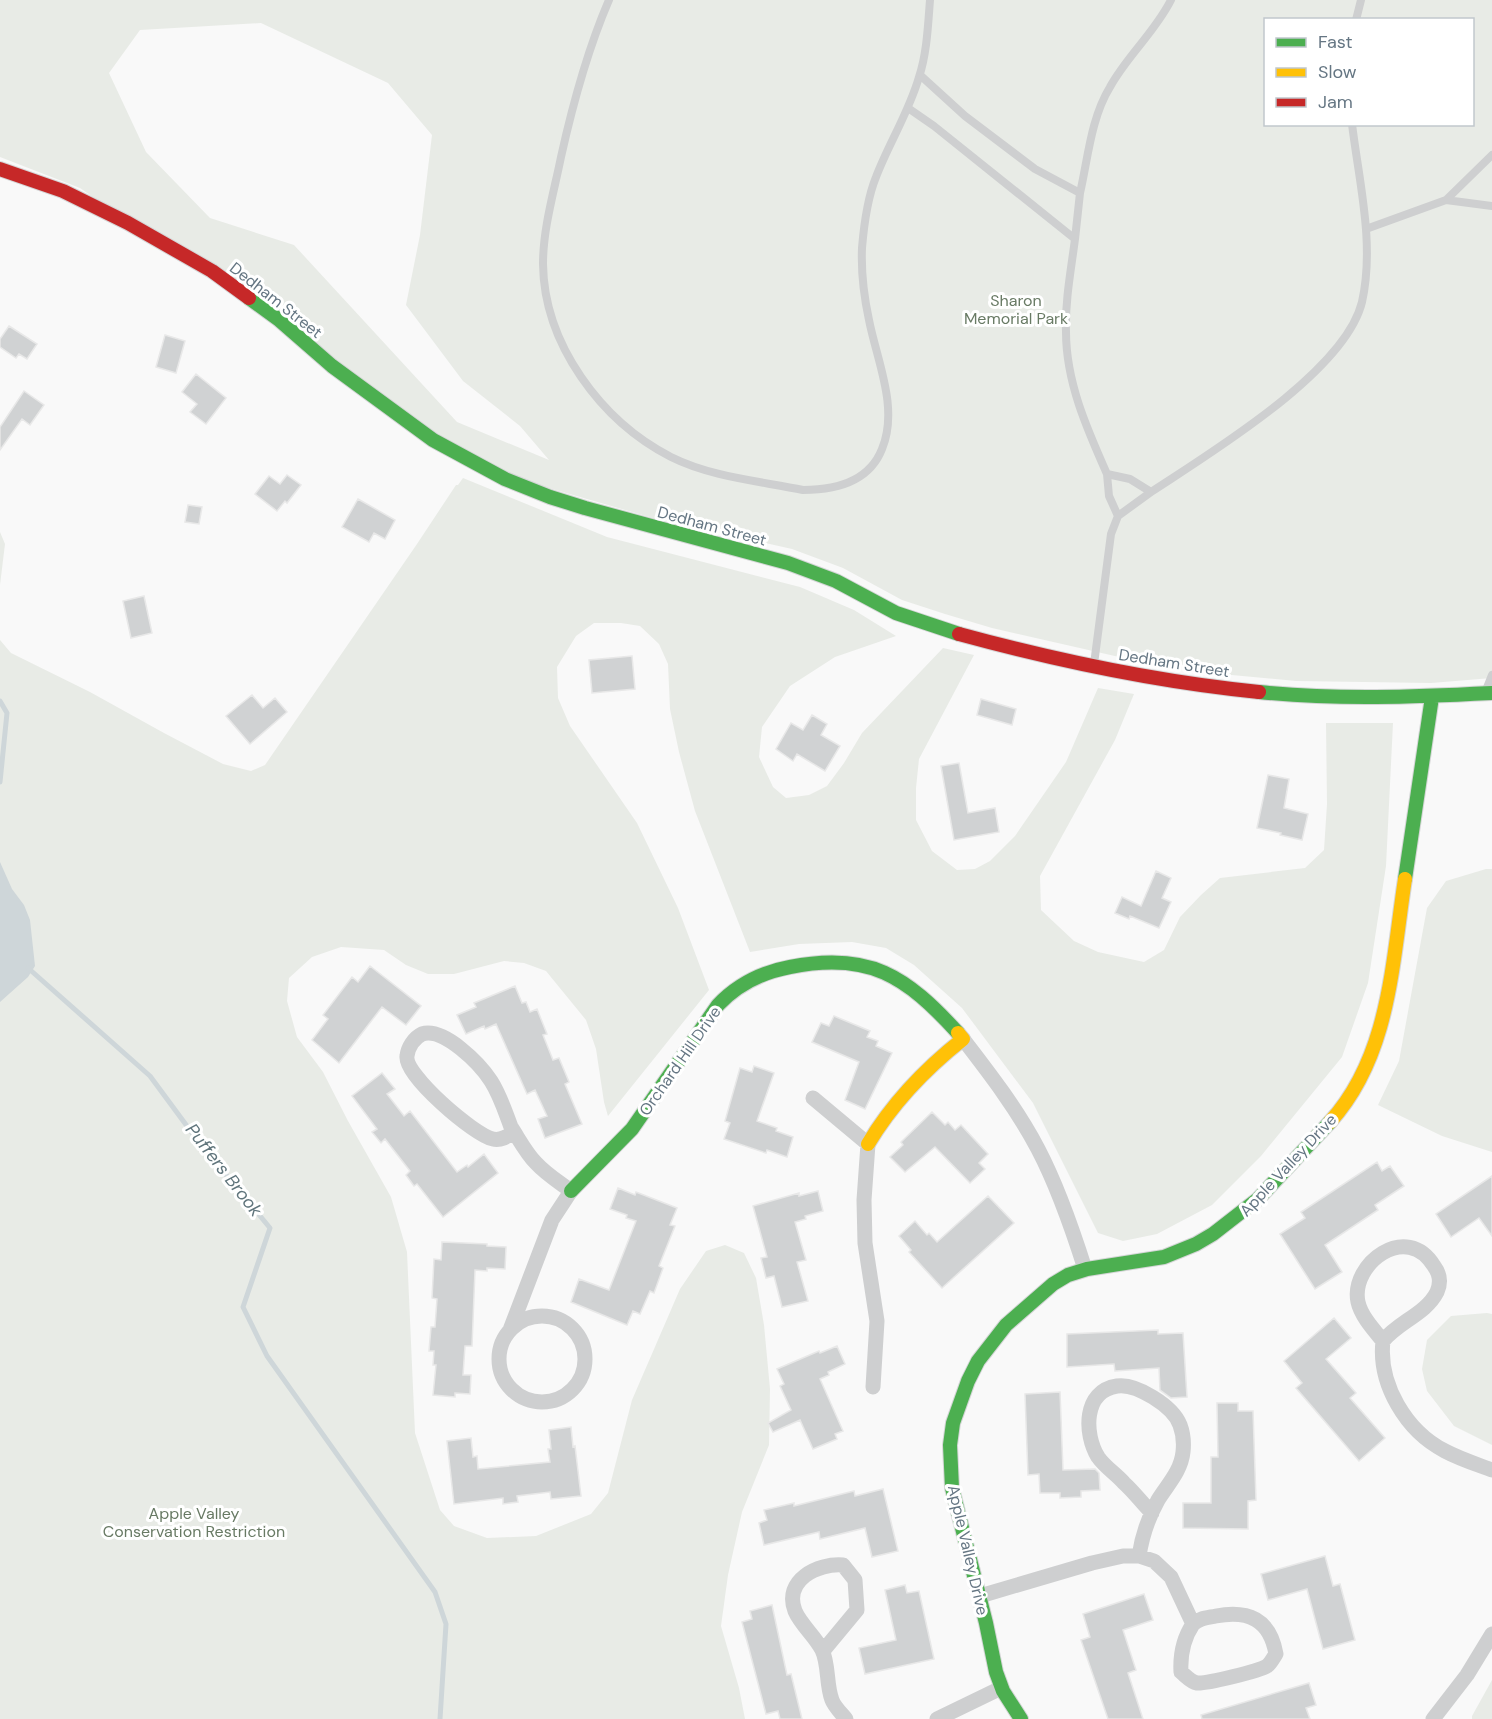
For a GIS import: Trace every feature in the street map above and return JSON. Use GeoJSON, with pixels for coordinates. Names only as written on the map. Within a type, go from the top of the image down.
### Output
{"type":"FeatureCollection","features":[{"type":"Feature","properties":{"kind":"street","name":"Dedham Street"},"geometry":{"type":"LineString","coordinates":[[0,169],[24,176],[72,196],[145,232],[212,271],[278,319],[332,366],[405,421],[457,455],[505,479],[585,508],[788,564],[836,581],[896,614],[941,629],[988,642],[1150,678],[1295,696],[1432,697],[1488,694]]}},
{"type":"Feature","properties":{"kind":"street","name":"Apple Valley Drive"},"geometry":{"type":"LineString","coordinates":[[1021,1719],[1001,1689],[951,1478],[950,1447],[956,1411],[975,1365],[984,1351],[1005,1327],[1048,1289],[1068,1275],[1085,1269],[1142,1262],[1174,1254],[1235,1221],[1260,1199],[1346,1102],[1369,1062],[1378,1041],[1384,1016],[1432,697]]}},
{"type":"Feature","properties":{"kind":"street","name":"Orchard Hill Drive"},"geometry":{"type":"LineString","coordinates":[[510,1330],[526,1320],[545,1316],[558,1319],[570,1326],[584,1348],[585,1361],[576,1386],[566,1395],[555,1400],[530,1401],[514,1391],[503,1377],[499,1365],[501,1346],[510,1330],[552,1220],[571,1191],[615,1149],[632,1128],[699,1030],[722,1002],[735,990],[775,971],[799,965],[851,962],[874,967],[898,978],[917,991],[963,1039],[1006,1096],[1038,1149],[1065,1211],[1085,1269]]}},
{"type":"Feature","properties":{"kind":"street"},"geometry":{"type":"LineString","coordinates":[[514,1132],[504,1138],[494,1139],[477,1131],[418,1080],[408,1066],[407,1055],[414,1040],[424,1034],[443,1036],[477,1064],[495,1088],[514,1132],[537,1164],[571,1191]]}},
{"type":"Feature","properties":{"kind":"street"},"geometry":{"type":"LineString","coordinates":[[873,1387],[877,1321],[865,1243],[864,1200],[868,1144],[885,1116],[909,1087],[937,1059],[963,1039]]}},
{"type":"Feature","properties":{"kind":"street"},"geometry":{"type":"LineString","coordinates":[[813,1098],[868,1144]]}},
{"type":"Feature","properties":{"kind":"street"},"geometry":{"type":"LineString","coordinates":[[1383,1341],[1401,1323],[1424,1308],[1437,1291],[1440,1282],[1438,1273],[1428,1257],[1418,1248],[1401,1245],[1381,1254],[1374,1260],[1361,1279],[1358,1291],[1361,1309],[1383,1341],[1382,1364],[1397,1406],[1426,1439],[1444,1451],[1492,1470]]}},
{"type":"Feature","properties":{"kind":"street"},"geometry":{"type":"LineString","coordinates":[[1139,1556],[1142,1535],[1152,1513],[1178,1471],[1183,1442],[1180,1425],[1169,1410],[1151,1396],[1130,1386],[1113,1387],[1095,1399],[1090,1409],[1089,1437],[1103,1464],[1152,1513]]}},
{"type":"Feature","properties":{"kind":"street"},"geometry":{"type":"LineString","coordinates":[[980,1596],[1092,1563],[1123,1556],[1139,1556],[1154,1561],[1171,1577],[1193,1624]]}},
{"type":"Feature","properties":{"kind":"street"},"geometry":{"type":"LineString","coordinates":[[823,1651],[857,1610],[855,1580],[843,1565],[814,1569],[798,1582],[794,1596],[795,1610],[823,1651],[832,1700],[846,1719]]}},
{"type":"Feature","properties":{"kind":"street"},"geometry":{"type":"LineString","coordinates":[[1231,1613],[1245,1614],[1256,1619],[1273,1637],[1276,1654],[1267,1666],[1204,1683],[1194,1683],[1181,1672],[1186,1634],[1193,1624],[1199,1618],[1231,1613]]}},
{"type":"Feature","properties":{"kind":"street"},"geometry":{"type":"LineString","coordinates":[[1433,1719],[1467,1675],[1492,1634]]}},
{"type":"Feature","properties":{"kind":"street"},"geometry":{"type":"LineString","coordinates":[[937,1719],[1001,1689]]}},
{"type":"Feature","properties":{"kind":"lane"},"geometry":{"type":"LineString","coordinates":[[609,0],[584,64],[549,216],[543,266],[553,320],[565,350],[583,378],[615,417],[651,445],[671,457],[702,470],[803,490],[844,485],[856,480],[866,472],[882,451],[887,435],[888,403],[868,319],[862,249],[868,201],[875,178],[908,108],[920,75],[930,0]]}},
{"type":"Feature","properties":{"kind":"lane"},"geometry":{"type":"LineString","coordinates":[[1118,516],[1109,496],[1107,474],[1087,429],[1068,363],[1066,332],[1068,297],[1080,193],[1098,110],[1120,69],[1162,18],[1171,0]]}},
{"type":"Feature","properties":{"kind":"lane"},"geometry":{"type":"LineString","coordinates":[[1356,18],[1361,0]]}},
{"type":"Feature","properties":{"kind":"lane"},"geometry":{"type":"LineString","coordinates":[[920,75],[965,116],[1035,169],[1080,193]]}},
{"type":"Feature","properties":{"kind":"lane"},"geometry":{"type":"LineString","coordinates":[[908,108],[934,126],[1075,239]]}},
{"type":"Feature","properties":{"kind":"lane"},"geometry":{"type":"LineString","coordinates":[[1094,666],[1112,534],[1118,516],[1273,409],[1330,354],[1354,323],[1361,303],[1365,279],[1366,229],[1352,126]]}},
{"type":"Feature","properties":{"kind":"lane"},"geometry":{"type":"LineString","coordinates":[[1366,229],[1446,200],[1492,155]]}},
{"type":"Feature","properties":{"kind":"lane"},"geometry":{"type":"LineString","coordinates":[[1446,200],[1492,206]]}},
{"type":"Feature","properties":{"kind":"lane"},"geometry":{"type":"LineString","coordinates":[[1107,474],[1130,479],[1151,492]]}},
{"type":"Feature","properties":{"kind":"lane"},"geometry":{"type":"LineString","coordinates":[[1488,694],[1492,675]]}},
{"type":"Feature","properties":{"kind":"green space","name":"Sharon Memorial Park"},"geometry":{"type":"Polygon","coordinates":[[[0,0],[1492,0],[1492,678],[1431,683],[1296,681],[1221,674],[1128,659],[992,628],[902,600],[843,568],[792,549],[653,518],[521,480],[455,450],[80,188],[0,157],[0,0]],[[261,23],[140,30],[109,73],[146,152],[210,218],[294,245],[457,422],[549,460],[520,426],[463,381],[406,305],[420,235],[432,135],[388,83],[261,23]]]}},
{"type":"Feature","properties":{"kind":"green space","name":"Apple Valley Conservation Restriction"},"geometry":{"type":"Polygon","coordinates":[[[463,478],[607,537],[800,587],[854,610],[896,636],[835,657],[790,686],[762,727],[759,757],[773,787],[786,798],[809,795],[827,786],[862,733],[943,648],[974,655],[919,759],[916,788],[916,820],[932,851],[957,870],[975,869],[990,861],[1015,836],[1066,762],[1098,688],[1134,694],[1115,740],[1040,876],[1041,910],[1074,941],[1098,952],[1144,962],[1164,950],[1180,917],[1220,878],[1305,868],[1324,850],[1327,804],[1326,723],[1393,723],[1386,866],[1368,983],[1342,1057],[1261,1156],[1212,1205],[1157,1234],[1123,1241],[1098,1233],[1033,1103],[962,1008],[914,965],[886,948],[852,942],[799,944],[750,952],[695,811],[670,709],[668,664],[659,644],[640,626],[594,623],[576,636],[557,667],[558,698],[570,726],[637,823],[678,908],[709,990],[608,1116],[596,1049],[586,1020],[546,971],[524,963],[504,961],[454,974],[428,974],[406,965],[384,950],[341,947],[312,957],[289,978],[287,1001],[297,1037],[323,1072],[391,1197],[407,1252],[415,1433],[440,1510],[454,1526],[487,1538],[536,1536],[591,1514],[608,1493],[632,1400],[680,1289],[706,1251],[725,1245],[744,1253],[756,1278],[764,1325],[770,1389],[769,1445],[742,1512],[728,1575],[721,1626],[739,1688],[745,1719],[0,1719],[0,640],[11,653],[90,692],[223,764],[251,771],[265,765],[463,478]]]}},
{"type":"Feature","properties":{"kind":"green space"},"geometry":{"type":"Polygon","coordinates":[[[0,532],[5,544],[0,585],[0,532]]]}},
{"type":"Feature","properties":{"kind":"green space"},"geometry":{"type":"Polygon","coordinates":[[[1492,869],[1492,1152],[1442,1136],[1378,1105],[1399,1061],[1427,908],[1446,881],[1492,869]]]}},
{"type":"Feature","properties":{"kind":"green space"},"geometry":{"type":"Polygon","coordinates":[[[1492,1314],[1492,1445],[1454,1426],[1427,1391],[1422,1369],[1427,1340],[1451,1316],[1492,1314]]]}},
{"type":"Feature","properties":{"kind":"green space"},"geometry":{"type":"Polygon","coordinates":[[[1492,1680],[1492,1719],[1472,1719],[1472,1716],[1492,1680]]]}},
{"type":"Feature","properties":{"kind":"shaded area"},"geometry":{"type":"Polygon","coordinates":[[[0,862],[30,920],[35,966],[28,977],[0,1002],[0,862]]]}},
{"type":"Feature","properties":{"kind":"building"},"geometry":{"type":"Polygon","coordinates":[[[9,326],[37,344],[27,359],[19,354],[16,358],[0,347],[0,339],[9,326]]]}},
{"type":"Feature","properties":{"kind":"building"},"geometry":{"type":"Polygon","coordinates":[[[165,335],[185,341],[176,373],[156,367],[165,335]]]}},
{"type":"Feature","properties":{"kind":"building"},"geometry":{"type":"Polygon","coordinates":[[[196,374],[226,398],[206,424],[190,412],[197,404],[182,392],[196,374]]]}},
{"type":"Feature","properties":{"kind":"building"},"geometry":{"type":"Polygon","coordinates":[[[24,391],[44,405],[30,425],[22,419],[0,450],[0,427],[24,391]]]}},
{"type":"Feature","properties":{"kind":"building"},"geometry":{"type":"Polygon","coordinates":[[[287,475],[301,485],[287,503],[285,501],[277,511],[255,494],[269,476],[280,484],[287,475]]]}},
{"type":"Feature","properties":{"kind":"building"},"geometry":{"type":"Polygon","coordinates":[[[358,499],[395,520],[385,539],[374,533],[369,542],[342,527],[358,499]]]}},
{"type":"Feature","properties":{"kind":"building"},"geometry":{"type":"Polygon","coordinates":[[[188,505],[202,507],[199,524],[185,522],[188,505]]]}},
{"type":"Feature","properties":{"kind":"building"},"geometry":{"type":"Polygon","coordinates":[[[144,596],[152,633],[131,638],[123,601],[144,596]]]}},
{"type":"Feature","properties":{"kind":"building"},"geometry":{"type":"Polygon","coordinates":[[[632,656],[635,689],[592,693],[589,660],[632,656]]]}},
{"type":"Feature","properties":{"kind":"building"},"geometry":{"type":"Polygon","coordinates":[[[252,695],[263,708],[275,698],[287,712],[250,744],[226,716],[252,695]]]}},
{"type":"Feature","properties":{"kind":"building"},"geometry":{"type":"Polygon","coordinates":[[[981,699],[1016,709],[1012,725],[977,715],[981,699]]]}},
{"type":"Feature","properties":{"kind":"building"},"geometry":{"type":"Polygon","coordinates":[[[812,715],[827,724],[821,735],[840,746],[825,771],[797,754],[793,761],[776,749],[791,723],[803,730],[812,715]]]}},
{"type":"Feature","properties":{"kind":"building"},"geometry":{"type":"Polygon","coordinates":[[[959,763],[968,813],[995,808],[999,832],[954,840],[941,766],[959,763]]]}},
{"type":"Feature","properties":{"kind":"building"},"geometry":{"type":"Polygon","coordinates":[[[1268,775],[1289,779],[1284,808],[1308,814],[1302,840],[1257,828],[1268,775]]]}},
{"type":"Feature","properties":{"kind":"building"},"geometry":{"type":"Polygon","coordinates":[[[1156,871],[1171,878],[1162,898],[1171,902],[1159,928],[1130,916],[1129,919],[1115,913],[1122,897],[1141,906],[1156,871]]]}},
{"type":"Feature","properties":{"kind":"building"},"geometry":{"type":"Polygon","coordinates":[[[370,966],[421,1006],[406,1025],[382,1007],[339,1063],[312,1040],[328,1019],[323,1015],[352,977],[358,982],[370,966]]]}},
{"type":"Feature","properties":{"kind":"building"},"geometry":{"type":"Polygon","coordinates":[[[515,986],[522,1003],[526,1002],[530,1012],[537,1009],[547,1034],[543,1035],[553,1060],[559,1058],[569,1082],[565,1084],[582,1124],[545,1138],[538,1119],[547,1116],[535,1090],[527,1094],[496,1024],[485,1029],[484,1026],[466,1034],[457,1015],[476,1007],[474,1003],[515,986]]]}},
{"type":"Feature","properties":{"kind":"building"},"geometry":{"type":"Polygon","coordinates":[[[834,1016],[870,1031],[867,1037],[878,1041],[876,1046],[892,1053],[865,1109],[845,1100],[859,1062],[812,1042],[821,1023],[829,1026],[834,1016]]]}},
{"type":"Feature","properties":{"kind":"building"},"geometry":{"type":"Polygon","coordinates":[[[754,1066],[774,1073],[757,1121],[793,1137],[787,1157],[767,1150],[766,1153],[724,1139],[730,1123],[725,1121],[740,1068],[752,1072],[754,1066]]]}},
{"type":"Feature","properties":{"kind":"building"},"geometry":{"type":"Polygon","coordinates":[[[382,1073],[395,1089],[387,1094],[404,1116],[410,1111],[457,1172],[467,1165],[468,1167],[484,1154],[498,1173],[443,1217],[417,1184],[414,1186],[406,1175],[410,1171],[385,1139],[381,1143],[372,1132],[377,1129],[352,1096],[382,1073]]]}},
{"type":"Feature","properties":{"kind":"building"},"geometry":{"type":"Polygon","coordinates":[[[932,1112],[945,1125],[948,1122],[955,1130],[961,1125],[988,1154],[979,1163],[985,1169],[970,1183],[935,1147],[905,1172],[890,1157],[903,1145],[901,1142],[932,1112]]]}},
{"type":"Feature","properties":{"kind":"building"},"geometry":{"type":"Polygon","coordinates":[[[1377,1162],[1382,1171],[1390,1166],[1404,1186],[1375,1205],[1378,1210],[1325,1245],[1342,1272],[1315,1289],[1280,1234],[1305,1218],[1301,1212],[1377,1162]]]}},
{"type":"Feature","properties":{"kind":"building"},"geometry":{"type":"Polygon","coordinates":[[[1492,1176],[1492,1236],[1479,1218],[1451,1237],[1436,1214],[1492,1176]]]}},
{"type":"Feature","properties":{"kind":"building"},"geometry":{"type":"Polygon","coordinates":[[[618,1188],[635,1195],[636,1192],[677,1208],[670,1225],[675,1226],[659,1266],[663,1268],[654,1293],[650,1291],[640,1314],[633,1311],[627,1325],[571,1302],[579,1279],[609,1290],[636,1221],[610,1209],[618,1188]]]}},
{"type":"Feature","properties":{"kind":"building"},"geometry":{"type":"Polygon","coordinates":[[[818,1191],[823,1211],[805,1216],[806,1219],[795,1222],[806,1260],[797,1262],[808,1301],[782,1307],[774,1276],[766,1278],[761,1258],[767,1257],[753,1206],[799,1193],[799,1196],[818,1191]]]}},
{"type":"Feature","properties":{"kind":"building"},"geometry":{"type":"Polygon","coordinates":[[[988,1196],[1014,1223],[942,1288],[909,1252],[911,1250],[899,1236],[915,1221],[927,1235],[929,1233],[937,1242],[988,1196]]]}},
{"type":"Feature","properties":{"kind":"building"},"geometry":{"type":"Polygon","coordinates":[[[442,1242],[506,1247],[505,1269],[475,1270],[472,1346],[465,1346],[463,1375],[471,1375],[470,1394],[455,1393],[455,1397],[433,1395],[436,1365],[433,1365],[434,1351],[429,1351],[431,1327],[435,1327],[437,1299],[432,1298],[434,1259],[441,1260],[442,1242]]]}},
{"type":"Feature","properties":{"kind":"building"},"geometry":{"type":"Polygon","coordinates":[[[1334,1318],[1351,1338],[1326,1359],[1356,1393],[1350,1398],[1385,1438],[1359,1461],[1296,1388],[1302,1383],[1284,1361],[1334,1318]]]}},
{"type":"Feature","properties":{"kind":"building"},"geometry":{"type":"Polygon","coordinates":[[[1158,1330],[1158,1334],[1183,1333],[1187,1397],[1171,1398],[1160,1390],[1159,1368],[1115,1371],[1114,1364],[1067,1367],[1067,1334],[1158,1330]]]}},
{"type":"Feature","properties":{"kind":"building"},"geometry":{"type":"Polygon","coordinates":[[[837,1346],[845,1364],[828,1372],[829,1375],[820,1379],[843,1431],[835,1434],[837,1439],[813,1449],[800,1420],[773,1432],[768,1423],[791,1410],[780,1386],[784,1384],[777,1369],[837,1346]]]}},
{"type":"Feature","properties":{"kind":"building"},"geometry":{"type":"Polygon","coordinates":[[[1060,1392],[1063,1470],[1095,1469],[1099,1473],[1100,1490],[1081,1491],[1081,1497],[1060,1498],[1060,1493],[1040,1493],[1039,1474],[1028,1475],[1025,1394],[1060,1392]]]}},
{"type":"Feature","properties":{"kind":"building"},"geometry":{"type":"Polygon","coordinates":[[[1217,1403],[1238,1403],[1238,1411],[1253,1411],[1256,1500],[1248,1501],[1248,1529],[1183,1528],[1183,1503],[1211,1503],[1211,1457],[1218,1457],[1217,1403]]]}},
{"type":"Feature","properties":{"kind":"building"},"geometry":{"type":"Polygon","coordinates":[[[571,1427],[581,1496],[551,1499],[550,1492],[517,1496],[518,1502],[503,1504],[503,1498],[454,1504],[447,1441],[471,1438],[473,1457],[477,1456],[478,1469],[550,1462],[549,1430],[571,1427]]]}},
{"type":"Feature","properties":{"kind":"building"},"geometry":{"type":"Polygon","coordinates":[[[883,1489],[898,1551],[872,1557],[865,1528],[820,1539],[819,1532],[764,1545],[759,1523],[767,1520],[764,1510],[794,1503],[794,1506],[854,1491],[855,1496],[883,1489]]]}},
{"type":"Feature","properties":{"kind":"building"},"geometry":{"type":"Polygon","coordinates":[[[1325,1556],[1333,1586],[1340,1584],[1355,1640],[1323,1649],[1307,1589],[1268,1600],[1261,1574],[1325,1556]]]}},
{"type":"Feature","properties":{"kind":"building"},"geometry":{"type":"Polygon","coordinates":[[[905,1585],[907,1593],[919,1591],[934,1659],[865,1674],[859,1648],[896,1640],[885,1590],[905,1585]]]}},
{"type":"Feature","properties":{"kind":"building"},"geometry":{"type":"Polygon","coordinates":[[[1144,1594],[1153,1620],[1123,1630],[1136,1670],[1128,1673],[1143,1719],[1108,1719],[1081,1640],[1090,1637],[1083,1614],[1144,1594]]]}},
{"type":"Feature","properties":{"kind":"building"},"geometry":{"type":"Polygon","coordinates":[[[772,1605],[787,1675],[791,1674],[802,1719],[780,1719],[778,1711],[766,1714],[742,1622],[752,1619],[750,1611],[772,1605]]]}},
{"type":"Feature","properties":{"kind":"building"},"geometry":{"type":"Polygon","coordinates":[[[1309,1683],[1316,1705],[1306,1708],[1310,1719],[1202,1719],[1201,1715],[1309,1683]]]}},
{"type":"Feature","properties":{"kind":"waterway","name":"Puffers Brook"},"geometry":{"type":"LineString","coordinates":[[0,701],[7,713],[0,782]]}},
{"type":"Feature","properties":{"kind":"waterway","name":"Puffers Brook"},"geometry":{"type":"LineString","coordinates":[[28,968],[150,1076],[198,1141],[270,1228],[243,1307],[267,1356],[435,1592],[446,1624],[440,1719]]}},
{"type":"Feature","properties":{"kind":"traffic: fast"},"geometry":{"type":"LineString","coordinates":[[249,298],[278,319],[332,366],[433,440],[505,479],[585,508],[788,563],[836,581],[896,613],[959,634]]}},
{"type":"Feature","properties":{"kind":"traffic: fast"},"geometry":{"type":"LineString","coordinates":[[1259,692],[1346,697],[1492,693]]}},
{"type":"Feature","properties":{"kind":"traffic: fast"},"geometry":{"type":"LineString","coordinates":[[1405,879],[1432,697]]}},
{"type":"Feature","properties":{"kind":"traffic: fast"},"geometry":{"type":"LineString","coordinates":[[571,1191],[632,1129],[718,1005],[733,991],[760,976],[780,969],[818,963],[864,966],[903,983],[921,996],[958,1033]]}},
{"type":"Feature","properties":{"kind":"traffic: fast"},"geometry":{"type":"LineString","coordinates":[[1021,1719],[1003,1691],[996,1672],[952,1488],[950,1445],[953,1423],[978,1361],[1006,1325],[1053,1284],[1068,1275],[1087,1269],[1164,1257],[1196,1244],[1213,1234],[1258,1199],[1330,1122]]}},
{"type":"Feature","properties":{"kind":"traffic: slow"},"geometry":{"type":"LineString","coordinates":[[1330,1122],[1350,1096],[1377,1038],[1391,975],[1405,879]]}},
{"type":"Feature","properties":{"kind":"traffic: slow"},"geometry":{"type":"LineString","coordinates":[[868,1144],[888,1114],[911,1087],[963,1039],[958,1033]]}},
{"type":"Feature","properties":{"kind":"traffic: jam"},"geometry":{"type":"LineString","coordinates":[[0,169],[63,191],[128,223],[212,271],[249,298]]}},
{"type":"Feature","properties":{"kind":"traffic: jam"},"geometry":{"type":"LineString","coordinates":[[959,634],[1108,669],[1183,683],[1259,692]]}}]}
